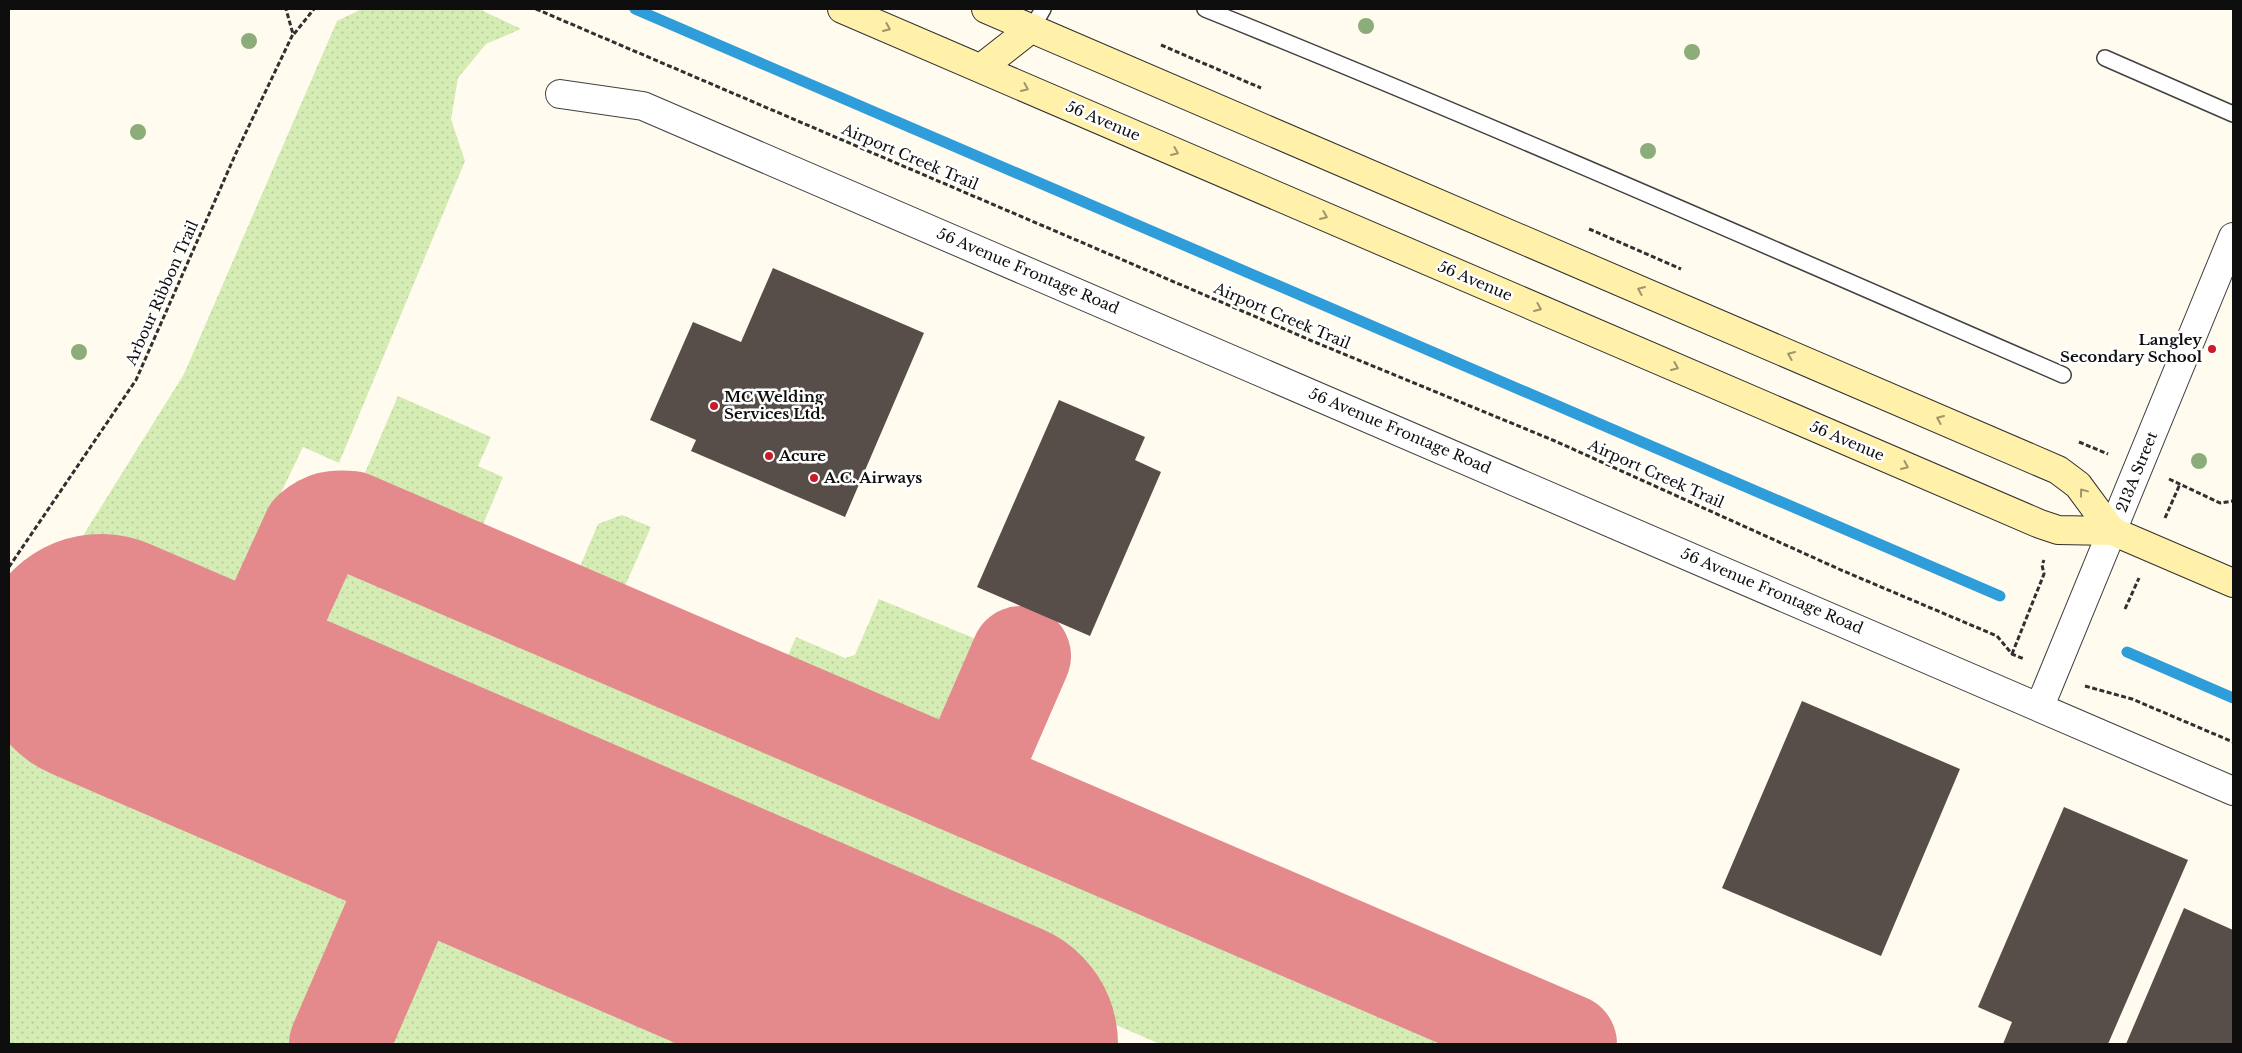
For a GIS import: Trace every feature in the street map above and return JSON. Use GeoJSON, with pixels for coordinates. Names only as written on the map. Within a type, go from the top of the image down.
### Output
{"type":"FeatureCollection","features":[{"type":"Feature","properties":{"kind":"main road","name":"56 Avenue"},"geometry":{"type":"LineString","coordinates":[[842,9],[2040,524],[2058,530],[2112,531],[2233,583]]}},
{"type":"Feature","properties":{"kind":"main road"},"geometry":{"type":"LineString","coordinates":[[986,9],[1037,19],[2058,470],[2078,485],[2112,531]]}},
{"type":"Feature","properties":{"kind":"main road"},"geometry":{"type":"LineString","coordinates":[[981,68],[1037,19]]}},
{"type":"Feature","properties":{"kind":"street","name":"56 Avenue Frontage Road"},"geometry":{"type":"LineString","coordinates":[[560,94],[643,106],[2040,706],[2233,791]]}},
{"type":"Feature","properties":{"kind":"street","name":"213A Street"},"geometry":{"type":"LineString","coordinates":[[2040,706],[2233,237]]}},
{"type":"Feature","properties":{"kind":"lane"},"geometry":{"type":"LineString","coordinates":[[1205,9],[1328,58],[1683,209],[2063,375]]}},
{"type":"Feature","properties":{"kind":"lane"},"geometry":{"type":"LineString","coordinates":[[2105,58],[2233,114]]}},
{"type":"Feature","properties":{"kind":"path"},"geometry":{"type":"LineString","coordinates":[[286,9],[293,34]]}},
{"type":"Feature","properties":{"kind":"path"},"geometry":{"type":"LineString","coordinates":[[293,34],[314,9]]}},
{"type":"Feature","properties":{"kind":"path","name":"Airport Creek Trail"},"geometry":{"type":"LineString","coordinates":[[536,9],[1317,343],[1555,441],[1841,570],[1997,636],[2012,654],[2044,574]]}},
{"type":"Feature","properties":{"kind":"path","name":"Arbour Ribbon Trail"},"geometry":{"type":"LineString","coordinates":[[9,567],[136,380],[236,153],[293,34]]}},
{"type":"Feature","properties":{"kind":"path"},"geometry":{"type":"LineString","coordinates":[[1158,44],[1263,89]]}},
{"type":"Feature","properties":{"kind":"path"},"geometry":{"type":"LineString","coordinates":[[1652,256],[1684,270]]}},
{"type":"Feature","properties":{"kind":"path"},"geometry":{"type":"LineString","coordinates":[[2180,484],[2220,503],[2233,501]]}},
{"type":"Feature","properties":{"kind":"path"},"geometry":{"type":"LineString","coordinates":[[2087,687],[2132,699],[2233,742]]}},
{"type":"Feature","properties":{"kind":"green space"},"geometry":{"type":"Polygon","coordinates":[[[362,9],[479,9],[521,29],[486,44],[458,78],[451,119],[465,161],[339,463],[303,447],[237,584],[168,617],[123,598],[71,710],[390,852],[307,1044],[9,1044],[9,708],[47,645],[51,587],[184,374],[337,21],[362,9]]]}},
{"type":"Feature","properties":{"kind":"green space"},"geometry":{"type":"Polygon","coordinates":[[[398,396],[491,437],[478,466],[503,477],[479,534],[361,482],[398,396]]]}},
{"type":"Feature","properties":{"kind":"green space"},"geometry":{"type":"Polygon","coordinates":[[[622,515],[651,527],[621,595],[576,576],[598,524],[622,515]]]}},
{"type":"Feature","properties":{"kind":"green space"},"geometry":{"type":"Polygon","coordinates":[[[374,550],[1518,1044],[1160,1044],[321,682],[305,607],[314,582],[374,550]]]}},
{"type":"Feature","properties":{"kind":"green space"},"geometry":{"type":"Polygon","coordinates":[[[879,599],[988,644],[999,666],[964,746],[783,667],[796,637],[845,658],[855,655],[879,599]]]}},
{"type":"Feature","properties":{"kind":"green space"},"geometry":{"type":"Polygon","coordinates":[[[442,875],[834,1044],[372,1044],[442,875]]]}},
{"type":"Feature","properties":{"kind":"building"},"geometry":{"type":"Polygon","coordinates":[[[773,268],[924,333],[845,517],[691,451],[696,440],[650,420],[693,322],[741,342],[773,268]]]}},
{"type":"Feature","properties":{"kind":"building"},"geometry":{"type":"Polygon","coordinates":[[[1059,400],[1145,437],[1135,460],[1161,472],[1090,636],[977,587],[1059,400]]]}},
{"type":"Feature","properties":{"kind":"building"},"geometry":{"type":"Polygon","coordinates":[[[1802,701],[1960,769],[1881,956],[1722,888],[1802,701]]]}},
{"type":"Feature","properties":{"kind":"building"},"geometry":{"type":"Polygon","coordinates":[[[2064,807],[2188,860],[2108,1044],[2003,1044],[2012,1022],[1978,1007],[2064,807]]]}},
{"type":"Feature","properties":{"kind":"building"},"geometry":{"type":"Polygon","coordinates":[[[2184,908],[2233,930],[2233,1044],[2126,1044],[2184,908]]]}},
{"type":"Feature","properties":{"kind":"waterway"},"geometry":{"type":"LineString","coordinates":[[635,9],[2000,596]]}},
{"type":"Feature","properties":{"kind":"waterway"},"geometry":{"type":"LineString","coordinates":[[2127,652],[2233,698]]}},
{"type":"Feature","properties":{"kind":"taxiway"},"geometry":{"type":"LineString","coordinates":[[229,714],[312,532],[321,525],[330,522],[340,520],[351,521],[1567,1044]]}},
{"type":"Feature","properties":{"kind":"taxiway"},"geometry":{"type":"LineString","coordinates":[[965,785],[1021,656]]}},
{"type":"Feature","properties":{"kind":"taxiway"},"geometry":{"type":"LineString","coordinates":[[339,1044],[442,806]]}},
{"type":"Feature","properties":{"kind":"runway"},"geometry":{"type":"LineString","coordinates":[[101,659],[993,1044]]}},
{"type":"Feature","properties":{"kind":"place","name":"Langley Secondary School"},"geometry":{"type":"Point","coordinates":[2212,349]}},
{"type":"Feature","properties":{"kind":"place","name":"MC Welding Services Ltd."},"geometry":{"type":"Point","coordinates":[714,406]}},
{"type":"Feature","properties":{"kind":"place","name":"Acure"},"geometry":{"type":"Point","coordinates":[769,456]}},
{"type":"Feature","properties":{"kind":"place","name":"A.C. Airways"},"geometry":{"type":"Point","coordinates":[814,478]}}]}
